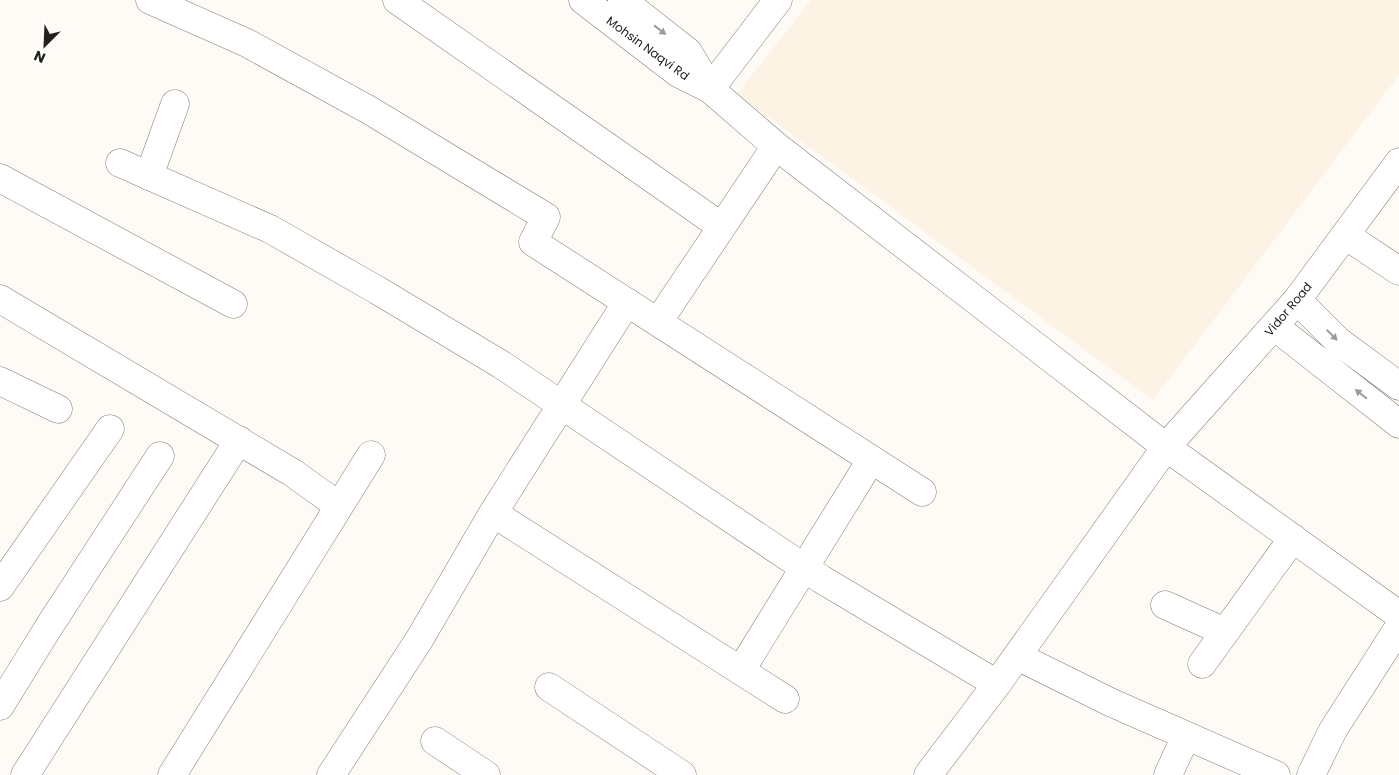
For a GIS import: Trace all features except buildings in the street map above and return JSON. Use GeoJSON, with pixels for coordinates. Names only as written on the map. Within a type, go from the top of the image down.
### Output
{"type":"FeatureCollection","features":[{"type":"Feature","properties":{"kind":"street"},"geometry":{"type":"LineString","coordinates":[[150,0],[247,43],[369,110],[546,217],[533,242],[922,492]]}},
{"type":"Feature","properties":{"kind":"street"},"geometry":{"type":"LineString","coordinates":[[397,0],[722,227]]}},
{"type":"Feature","properties":{"kind":"street","name":"Mohsin Naqvi Rd"},"geometry":{"type":"LineString","coordinates":[[583,0],[678,73],[710,90]]}},
{"type":"Feature","properties":{"kind":"street","name":"Mohsin Naqvi Rd"},"geometry":{"type":"LineString","coordinates":[[622,0],[688,52],[710,90]]}},
{"type":"Feature","properties":{"kind":"street"},"geometry":{"type":"LineString","coordinates":[[778,0],[710,90],[776,146],[1166,447],[1399,615]]}},
{"type":"Feature","properties":{"kind":"street"},"geometry":{"type":"LineString","coordinates":[[148,176],[175,104]]}},
{"type":"Feature","properties":{"kind":"street"},"geometry":{"type":"LineString","coordinates":[[658,322],[776,146]]}},
{"type":"Feature","properties":{"kind":"street"},"geometry":{"type":"LineString","coordinates":[[120,163],[270,229],[377,290],[502,365],[805,568],[997,684]]}},
{"type":"Feature","properties":{"kind":"street","name":"Vidor Road"},"geometry":{"type":"LineString","coordinates":[[928,775],[997,684],[1166,447],[1297,300],[1398,165]]}},
{"type":"Feature","properties":{"kind":"street"},"geometry":{"type":"LineString","coordinates":[[0,178],[233,304]]}},
{"type":"Feature","properties":{"kind":"street"},"geometry":{"type":"LineString","coordinates":[[1345,235],[1399,272]]}},
{"type":"Feature","properties":{"kind":"street"},"geometry":{"type":"LineString","coordinates":[[0,299],[239,440],[293,473],[339,506]]}},
{"type":"Feature","properties":{"kind":"street"},"geometry":{"type":"LineString","coordinates":[[1297,300],[1338,341],[1399,386]]}},
{"type":"Feature","properties":{"kind":"street"},"geometry":{"type":"LineString","coordinates":[[331,775],[418,640],[493,512],[627,302]]}},
{"type":"Feature","properties":{"kind":"street"},"geometry":{"type":"LineString","coordinates":[[1274,326],[1399,424]]}},
{"type":"Feature","properties":{"kind":"street"},"geometry":{"type":"LineString","coordinates":[[0,381],[58,409]]}},
{"type":"Feature","properties":{"kind":"street"},"geometry":{"type":"LineString","coordinates":[[0,587],[110,428]]}},
{"type":"Feature","properties":{"kind":"street"},"geometry":{"type":"LineString","coordinates":[[25,775],[239,440]]}},
{"type":"Feature","properties":{"kind":"street"},"geometry":{"type":"LineString","coordinates":[[172,775],[371,455]]}},
{"type":"Feature","properties":{"kind":"street"},"geometry":{"type":"LineString","coordinates":[[0,706],[50,625],[160,456]]}},
{"type":"Feature","properties":{"kind":"street"},"geometry":{"type":"LineString","coordinates":[[741,670],[871,460]]}},
{"type":"Feature","properties":{"kind":"street"},"geometry":{"type":"LineString","coordinates":[[493,512],[785,699]]}},
{"type":"Feature","properties":{"kind":"street"},"geometry":{"type":"LineString","coordinates":[[1202,664],[1293,538]]}},
{"type":"Feature","properties":{"kind":"street"},"geometry":{"type":"LineString","coordinates":[[1165,605],[1225,632]]}},
{"type":"Feature","properties":{"kind":"street"},"geometry":{"type":"LineString","coordinates":[[1311,775],[1333,730],[1399,627]]}},
{"type":"Feature","properties":{"kind":"street"},"geometry":{"type":"LineString","coordinates":[[1017,656],[1110,702],[1276,775]]}},
{"type":"Feature","properties":{"kind":"street"},"geometry":{"type":"LineString","coordinates":[[549,687],[682,775]]}},
{"type":"Feature","properties":{"kind":"street"},"geometry":{"type":"LineString","coordinates":[[1168,775],[1186,736]]}},
{"type":"Feature","properties":{"kind":"street"},"geometry":{"type":"LineString","coordinates":[[435,741],[486,775]]}},
{"type":"Feature","properties":{"kind":"shaded area"},"geometry":{"type":"Polygon","coordinates":[[[811,0],[1399,0],[1399,75],[1153,400],[737,94],[811,0]]]}}]}
